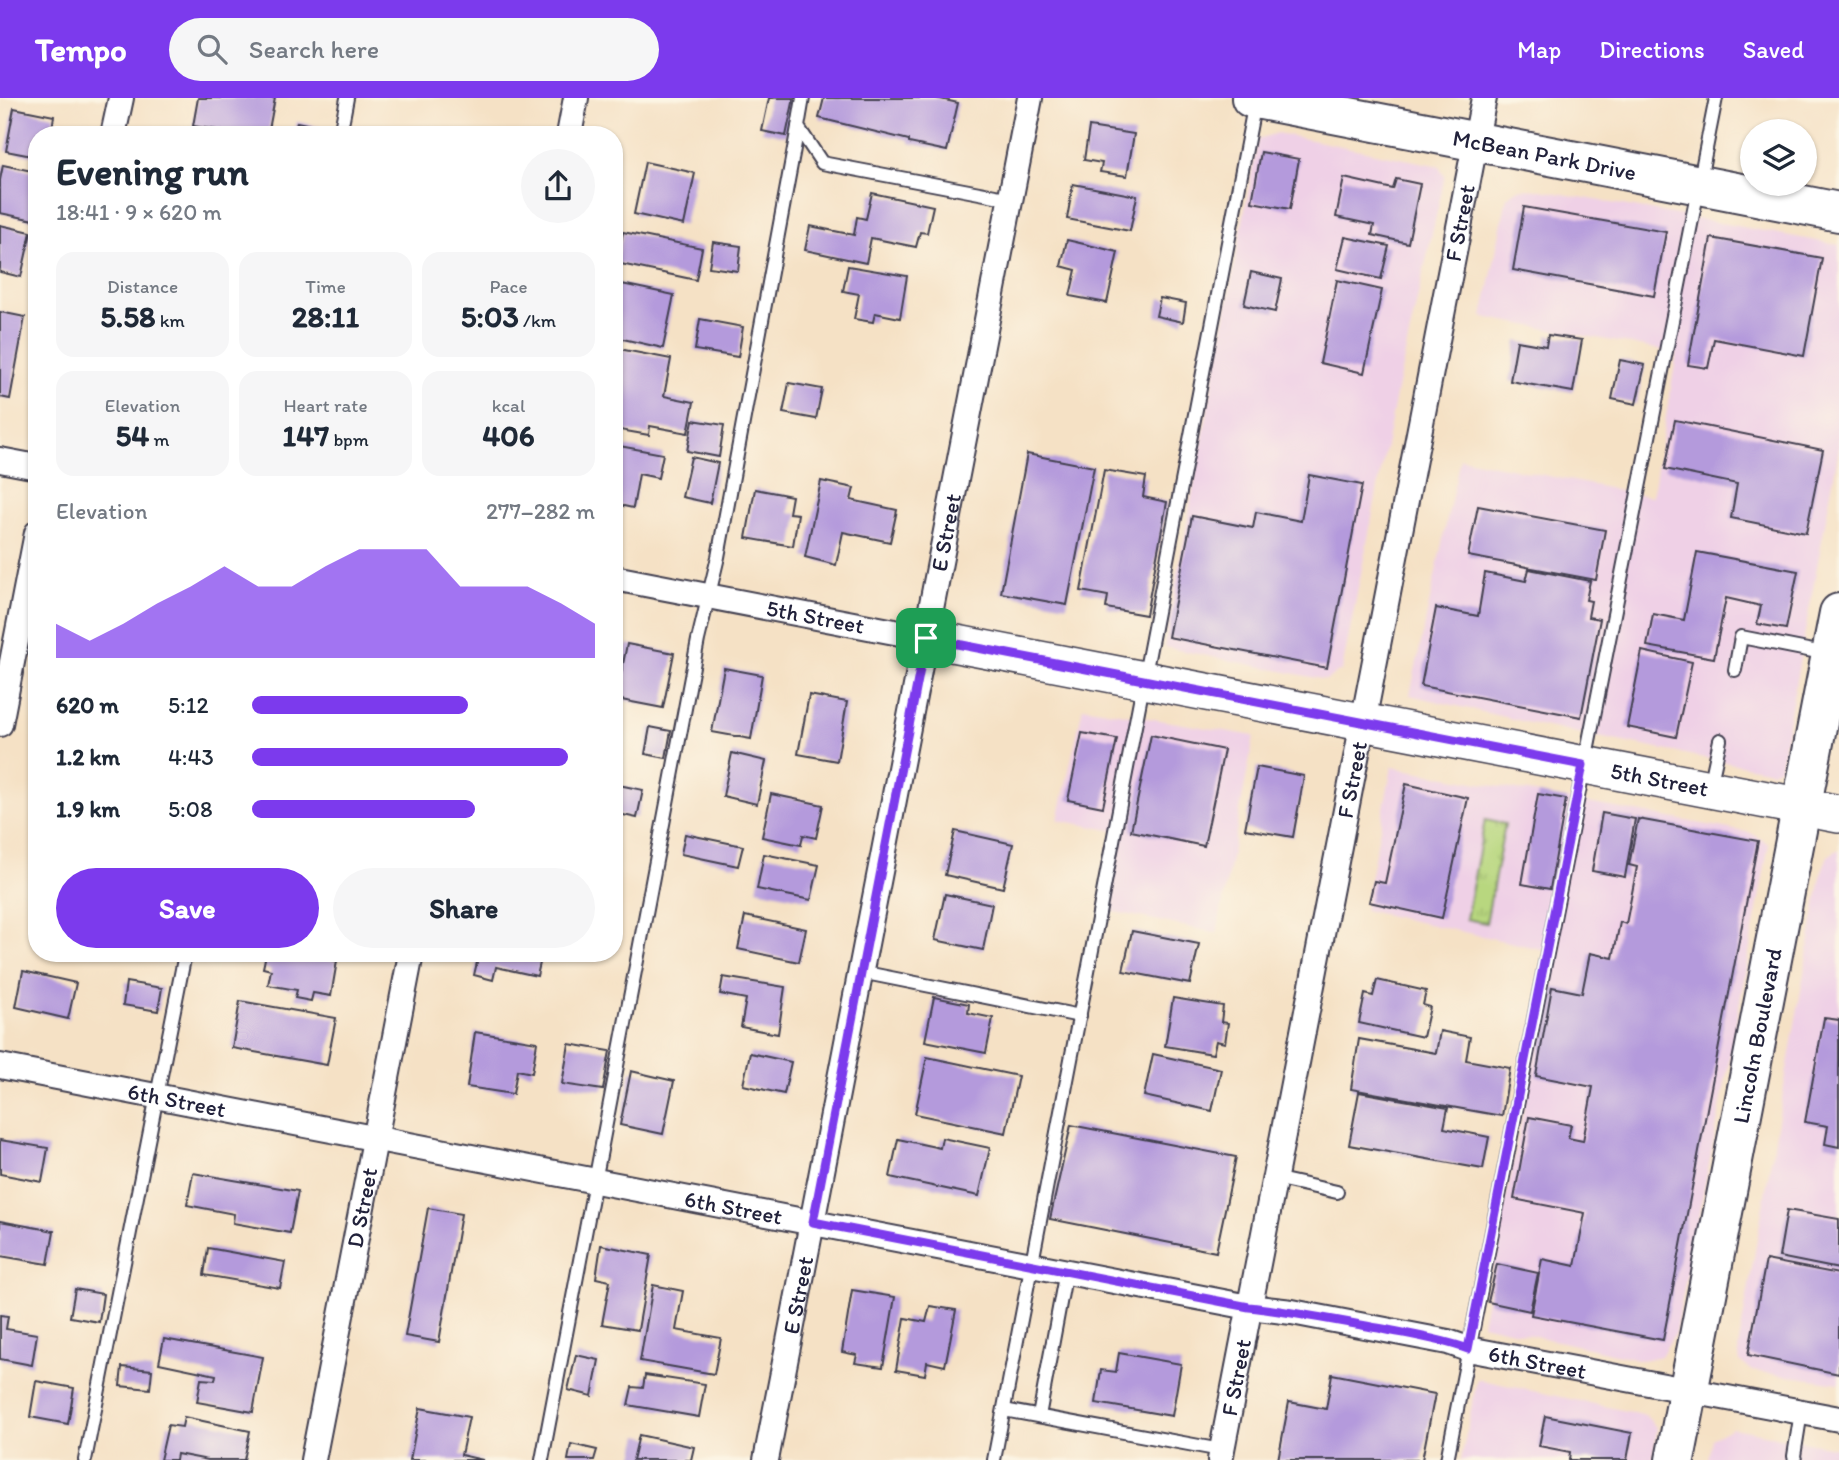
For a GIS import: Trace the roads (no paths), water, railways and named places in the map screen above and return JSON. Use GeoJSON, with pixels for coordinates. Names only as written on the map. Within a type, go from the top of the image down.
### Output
{"type":"FeatureCollection","features":[{"type":"Feature","properties":{"kind":"main road","name":"McBean Park Drive"},"geometry":{"type":"LineString","coordinates":[[1254,98],[1839,212]]}},
{"type":"Feature","properties":{"kind":"main road","name":"Lincoln Boulevard"},"geometry":{"type":"LineString","coordinates":[[1675,1460],[1839,613]]}},
{"type":"Feature","properties":{"kind":"street"},"geometry":{"type":"LineString","coordinates":[[115,126],[121,98]]}},
{"type":"Feature","properties":{"kind":"street"},"geometry":{"type":"LineString","coordinates":[[571,126],[576,98]]}},
{"type":"Feature","properties":{"kind":"street","name":"E Street"},"geometry":{"type":"LineString","coordinates":[[766,1460],[1030,98]]}},
{"type":"Feature","properties":{"kind":"street","name":"F Street"},"geometry":{"type":"LineString","coordinates":[[1221,1455],[1484,98]]}},
{"type":"Feature","properties":{"kind":"street"},"geometry":{"type":"LineString","coordinates":[[0,460],[28,465]]}},
{"type":"Feature","properties":{"kind":"street"},"geometry":{"type":"LineString","coordinates":[[0,724],[28,579]]}},
{"type":"Feature","properties":{"kind":"street","name":"5th Street"},"geometry":{"type":"LineString","coordinates":[[623,580],[1839,814]]}},
{"type":"Feature","properties":{"kind":"street","name":"D Street"},"geometry":{"type":"LineString","coordinates":[[313,1460],[409,962]]}},
{"type":"Feature","properties":{"kind":"street","name":"6th Street"},"geometry":{"type":"LineString","coordinates":[[0,1066],[1839,1419]]}},
{"type":"Feature","properties":{"kind":"lane"},"geometry":{"type":"LineString","coordinates":[[342,126],[347,98]]}},
{"type":"Feature","properties":{"kind":"lane"},"geometry":{"type":"LineString","coordinates":[[541,1460],[803,98]]}},
{"type":"Feature","properties":{"kind":"lane"},"geometry":{"type":"LineString","coordinates":[[994,1460],[1145,681],[1254,98]]}},
{"type":"Feature","properties":{"kind":"lane"},"geometry":{"type":"LineString","coordinates":[[1447,1460],[1716,98]]}},
{"type":"Feature","properties":{"kind":"lane"},"geometry":{"type":"LineString","coordinates":[[798,127],[822,163],[1011,199]]}},
{"type":"Feature","properties":{"kind":"lane"},"geometry":{"type":"LineString","coordinates":[[1735,670],[1741,637],[1831,655]]}},
{"type":"Feature","properties":{"kind":"lane"},"geometry":{"type":"LineString","coordinates":[[1709,789],[1720,740]]}},
{"type":"Feature","properties":{"kind":"lane"},"geometry":{"type":"LineString","coordinates":[[85,1460],[183,962]]}},
{"type":"Feature","properties":{"kind":"lane"},"geometry":{"type":"LineString","coordinates":[[861,972],[1080,1016]]}},
{"type":"Feature","properties":{"kind":"lane"},"geometry":{"type":"LineString","coordinates":[[1274,1178],[1336,1192]]}},
{"type":"Feature","properties":{"kind":"lane"},"geometry":{"type":"LineString","coordinates":[[1039,1416],[1066,1271]]}},
{"type":"Feature","properties":{"kind":"lane"},"geometry":{"type":"LineString","coordinates":[[1004,1409],[1221,1455]]}},
{"type":"Feature","properties":{"kind":"lane"},"geometry":{"type":"LineString","coordinates":[[1795,1460],[1801,1412]]}}]}
